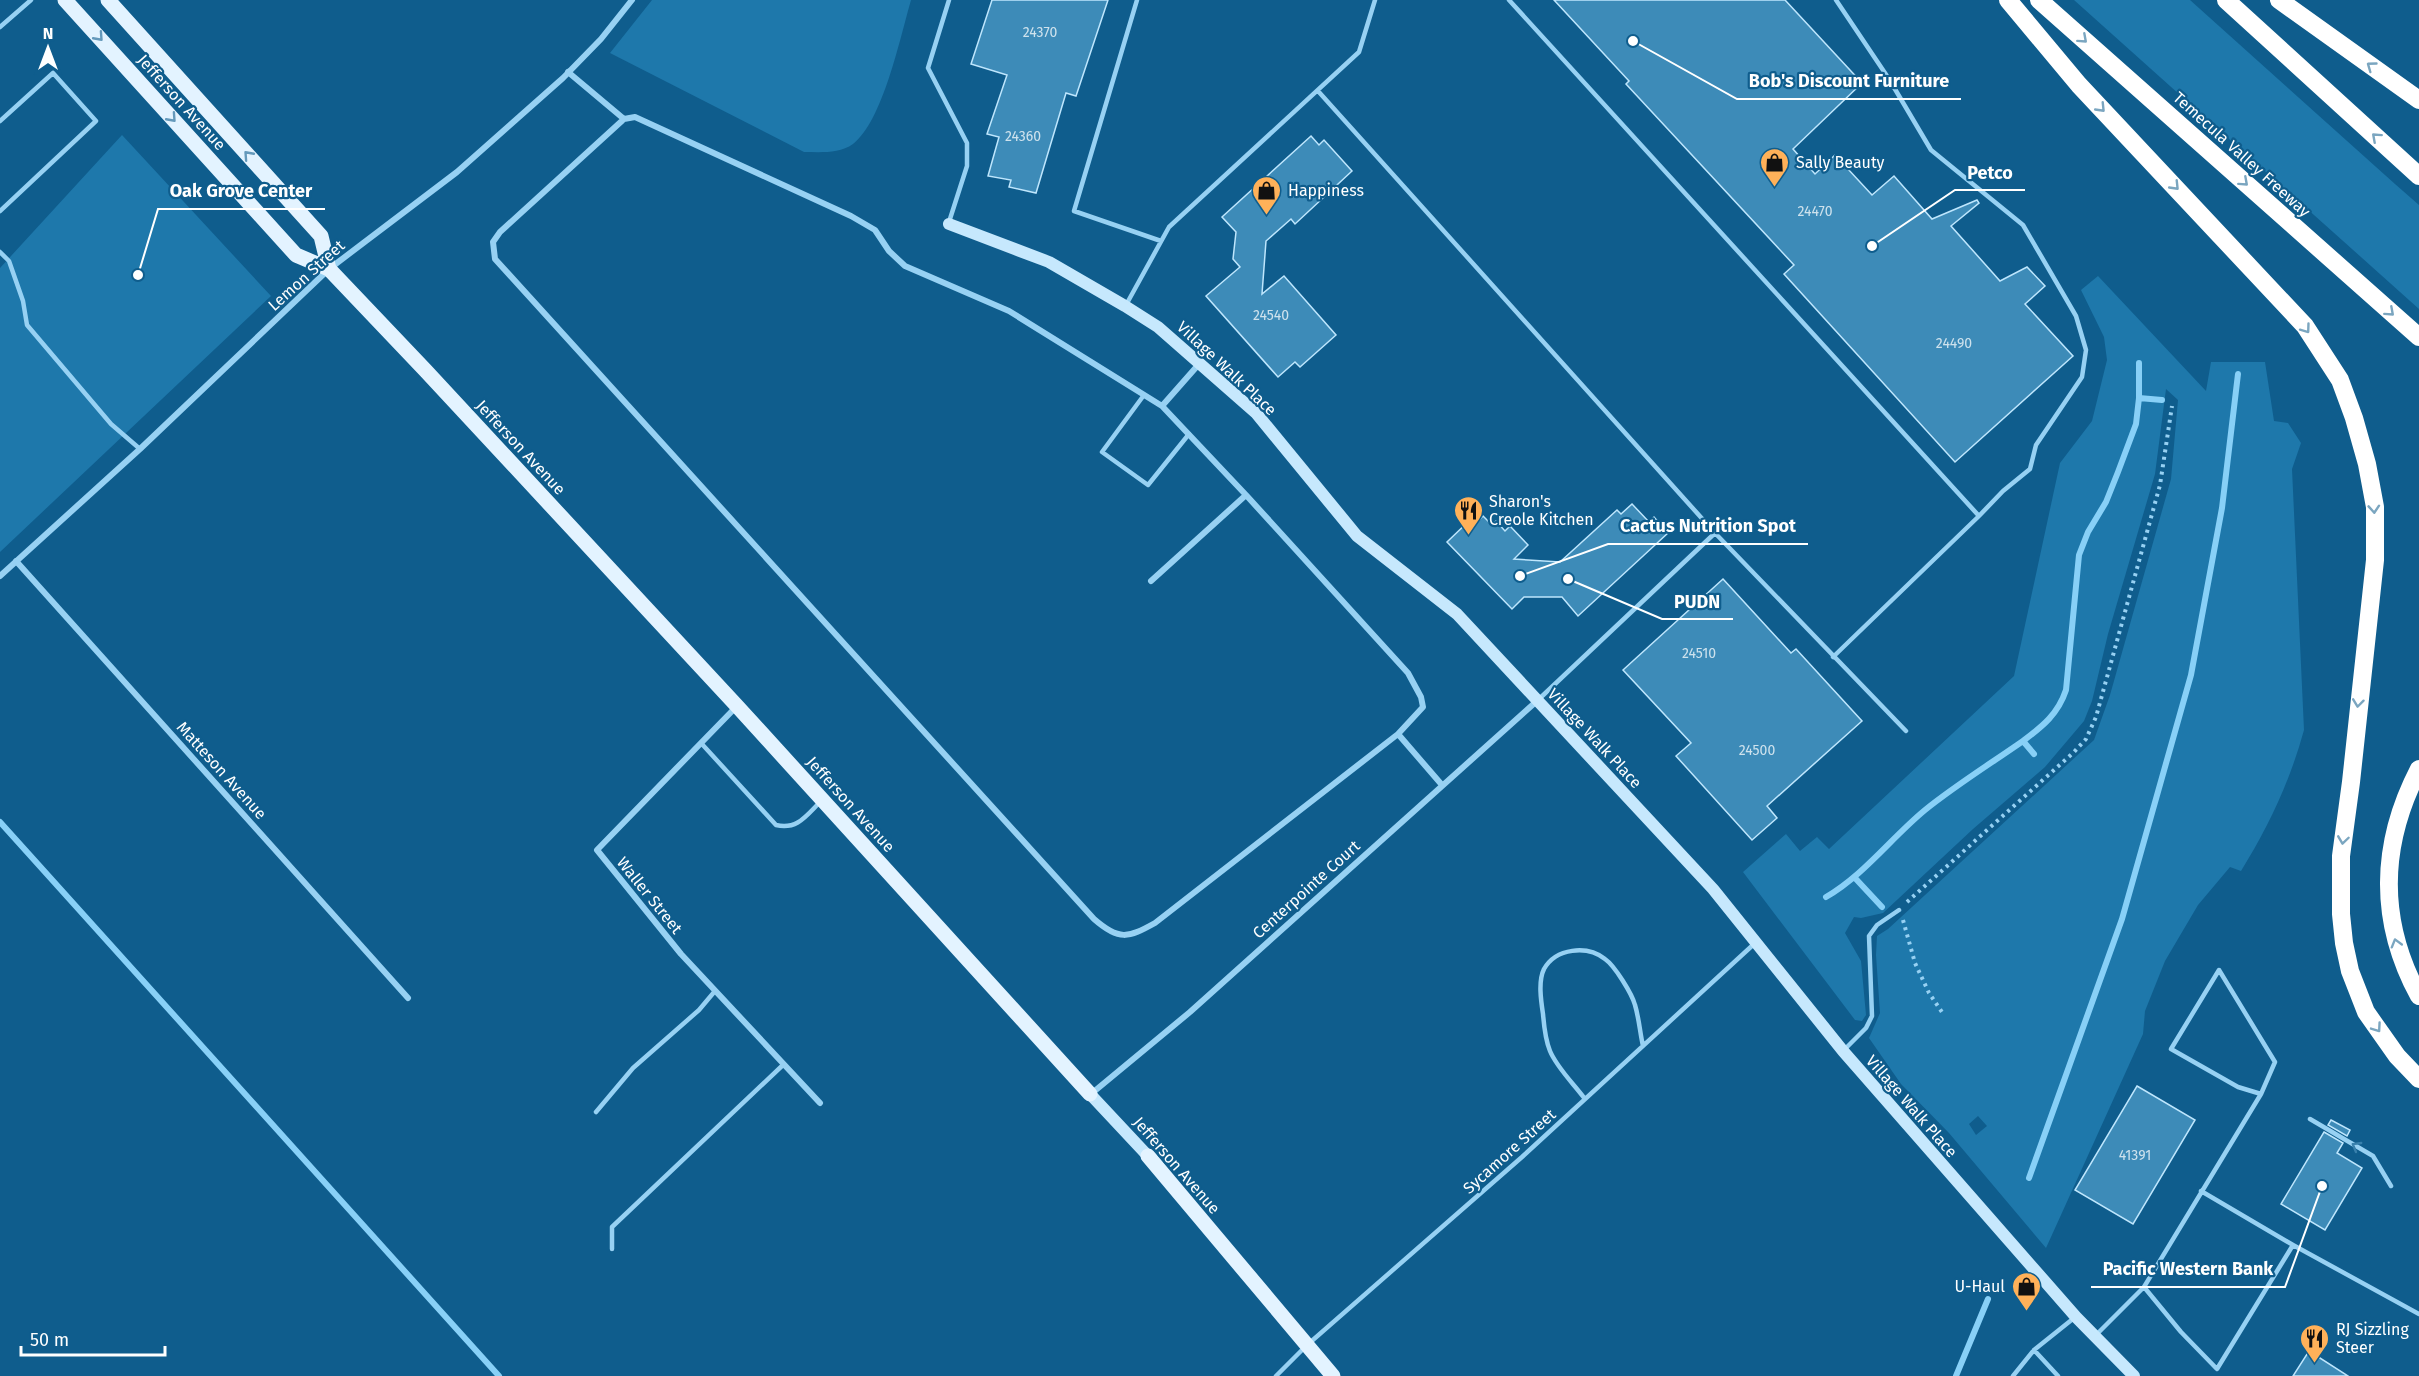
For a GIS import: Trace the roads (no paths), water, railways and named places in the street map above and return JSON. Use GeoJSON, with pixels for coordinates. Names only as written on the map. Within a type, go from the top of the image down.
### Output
{"type":"FeatureCollection","features":[{"type":"Feature","properties":{"kind":"highway"},"geometry":{"type":"LineString","coordinates":[[2008,0],[2079,85],[2305,326],[2340,380],[2354,417],[2367,464],[2375,507],[2375,560],[2341,856],[2344,943],[2350,972],[2366,1012],[2397,1056],[2419,1079]]}},
{"type":"Feature","properties":{"kind":"highway","name":"Temecula Valley Freeway"},"geometry":{"type":"LineString","coordinates":[[2039,0],[2419,338]]}},
{"type":"Feature","properties":{"kind":"highway"},"geometry":{"type":"LineString","coordinates":[[2226,0],[2419,176]]}},
{"type":"Feature","properties":{"kind":"highway"},"geometry":{"type":"LineString","coordinates":[[2279,0],[2419,100]]}},
{"type":"Feature","properties":{"kind":"highway"},"geometry":{"type":"LineString","coordinates":[[2419,769],[2407,793],[2391,846],[2389,909],[2394,939],[2406,972],[2419,996]]}},
{"type":"Feature","properties":{"kind":"main road","name":"Jefferson Avenue"},"geometry":{"type":"LineString","coordinates":[[65,0],[297,255],[329,269],[737,706],[1090,1094]]}},
{"type":"Feature","properties":{"kind":"main road","name":"Jefferson Avenue"},"geometry":{"type":"LineString","coordinates":[[108,0],[321,236],[329,269]]}},
{"type":"Feature","properties":{"kind":"main road","name":"Jefferson Avenue"},"geometry":{"type":"LineString","coordinates":[[1148,1156],[1333,1376]]}},
{"type":"Feature","properties":{"kind":"street","name":"Lemon Street"},"geometry":{"type":"LineString","coordinates":[[0,576],[140,449],[329,269],[457,172],[568,72],[601,39],[632,0]]}},
{"type":"Feature","properties":{"kind":"street"},"geometry":{"type":"LineString","coordinates":[[568,72],[624,119]]}},
{"type":"Feature","properties":{"kind":"street"},"geometry":{"type":"LineString","coordinates":[[635,117],[851,216],[875,230],[889,251],[904,266],[1009,311],[1144,395],[1162,406],[1189,434],[1408,673],[1421,697],[1423,707],[1398,734],[1155,923],[1137,933],[1120,935],[1110,933],[1094,919],[495,259],[493,242],[500,232],[624,119],[635,117]]}},
{"type":"Feature","properties":{"kind":"street","name":"Village Walk Place"},"geometry":{"type":"LineString","coordinates":[[949,224],[1049,262],[1125,306],[1158,327],[1256,413],[1356,536],[1457,614],[1713,889],[1843,1051],[2076,1317],[2134,1376]]}},
{"type":"Feature","properties":{"kind":"street"},"geometry":{"type":"LineString","coordinates":[[1162,406],[1199,364]]}},
{"type":"Feature","properties":{"kind":"street"},"geometry":{"type":"LineString","coordinates":[[1151,581],[1246,495]]}},
{"type":"Feature","properties":{"kind":"street","name":"Matteson Avenue"},"geometry":{"type":"LineString","coordinates":[[16,561],[408,998]]}},
{"type":"Feature","properties":{"kind":"street","name":"Centerpointe Court"},"geometry":{"type":"LineString","coordinates":[[1090,1094],[1190,1012],[1538,700]]}},
{"type":"Feature","properties":{"kind":"street","name":"Waller Street"},"geometry":{"type":"LineString","coordinates":[[737,706],[597,850],[681,954],[820,1103]]}},
{"type":"Feature","properties":{"kind":"street"},"geometry":{"type":"LineString","coordinates":[[1398,734],[1442,785]]}},
{"type":"Feature","properties":{"kind":"street","name":"Jefferson Avenue"},"geometry":{"type":"LineString","coordinates":[[1090,1094],[1148,1156]]}},
{"type":"Feature","properties":{"kind":"lane"},"geometry":{"type":"LineString","coordinates":[[0,27],[31,0]]}},
{"type":"Feature","properties":{"kind":"lane"},"geometry":{"type":"LineString","coordinates":[[949,0],[928,68],[966,143],[967,166],[949,224]]}},
{"type":"Feature","properties":{"kind":"lane"},"geometry":{"type":"LineString","coordinates":[[1137,0],[1074,212],[1161,241]]}},
{"type":"Feature","properties":{"kind":"lane"},"geometry":{"type":"LineString","coordinates":[[1125,306],[1169,226],[1359,52],[1375,0]]}},
{"type":"Feature","properties":{"kind":"lane"},"geometry":{"type":"LineString","coordinates":[[1509,0],[1979,516]]}},
{"type":"Feature","properties":{"kind":"lane"},"geometry":{"type":"LineString","coordinates":[[1833,657],[2003,491],[2030,469],[2036,445],[2082,377],[2086,350],[2076,316],[2023,225],[1931,150],[1889,79],[1836,0]]}},
{"type":"Feature","properties":{"kind":"lane"},"geometry":{"type":"LineString","coordinates":[[0,121],[53,73],[96,122],[0,211]]}},
{"type":"Feature","properties":{"kind":"lane"},"geometry":{"type":"LineString","coordinates":[[1318,91],[1715,533],[1906,731]]}},
{"type":"Feature","properties":{"kind":"lane"},"geometry":{"type":"LineString","coordinates":[[0,252],[9,261],[23,301],[27,325],[111,424],[140,449]]}},
{"type":"Feature","properties":{"kind":"lane"},"geometry":{"type":"LineString","coordinates":[[1144,395],[1102,452],[1148,485],[1189,434]]}},
{"type":"Feature","properties":{"kind":"lane"},"geometry":{"type":"LineString","coordinates":[[1538,700],[1715,533]]}},
{"type":"Feature","properties":{"kind":"lane"},"geometry":{"type":"LineString","coordinates":[[701,743],[776,825],[787,828],[799,824],[822,800]]}},
{"type":"Feature","properties":{"kind":"lane"},"geometry":{"type":"LineString","coordinates":[[1843,1051],[1866,1028],[1872,1016],[1869,936],[1877,925],[1899,910]]}},
{"type":"Feature","properties":{"kind":"lane","name":"Sycamore Street"},"geometry":{"type":"LineString","coordinates":[[1276,1376],[1306,1346],[1585,1099],[1756,943]]}},
{"type":"Feature","properties":{"kind":"lane"},"geometry":{"type":"LineString","coordinates":[[1585,1099],[1550,1053],[1546,1042],[1541,999],[1542,981],[1544,970],[1553,958],[1570,950],[1585,951],[1605,958],[1616,971],[1635,1004],[1643,1046]]}},
{"type":"Feature","properties":{"kind":"lane"},"geometry":{"type":"LineString","coordinates":[[2094,1336],[2144,1287],[2261,1094],[2275,1062],[2219,970],[2170,1049],[2238,1088],[2261,1094]]}},
{"type":"Feature","properties":{"kind":"lane"},"geometry":{"type":"LineString","coordinates":[[596,1112],[633,1068],[699,1010],[715,991]]}},
{"type":"Feature","properties":{"kind":"lane"},"geometry":{"type":"LineString","coordinates":[[612,1249],[612,1227],[784,1064]]}},
{"type":"Feature","properties":{"kind":"lane"},"geometry":{"type":"LineString","coordinates":[[2310,1119],[2373,1156],[2391,1185]]}},
{"type":"Feature","properties":{"kind":"lane"},"geometry":{"type":"LineString","coordinates":[[2201,1191],[2293,1245],[2419,1314]]}},
{"type":"Feature","properties":{"kind":"lane"},"geometry":{"type":"LineString","coordinates":[[2144,1287],[2181,1332],[2217,1369],[2293,1245]]}},
{"type":"Feature","properties":{"kind":"lane"},"geometry":{"type":"LineString","coordinates":[[2013,1376],[2034,1350],[2076,1317]]}},
{"type":"Feature","properties":{"kind":"lane"},"geometry":{"type":"LineString","coordinates":[[2034,1350],[2058,1376]]}},
{"type":"Feature","properties":{"kind":"waterway"},"geometry":{"type":"LineString","coordinates":[[2139,363],[2139,398],[2162,400]]}},
{"type":"Feature","properties":{"kind":"waterway"},"geometry":{"type":"LineString","coordinates":[[2029,1178],[2122,919],[2191,675],[2222,508],[2238,374]]}},
{"type":"Feature","properties":{"kind":"waterway"},"geometry":{"type":"LineString","coordinates":[[2023,741],[2049,719],[2059,706],[2066,690],[2079,555],[2088,532],[2106,502],[2118,472],[2136,424],[2139,398]]}},
{"type":"Feature","properties":{"kind":"waterway"},"geometry":{"type":"LineString","coordinates":[[1826,897],[1853,878],[1925,810],[1973,775],[2023,741],[2034,754]]}},
{"type":"Feature","properties":{"kind":"waterway"},"geometry":{"type":"LineString","coordinates":[[0,822],[499,1376]]}},
{"type":"Feature","properties":{"kind":"waterway"},"geometry":{"type":"LineString","coordinates":[[1855,878],[1882,907]]}},
{"type":"Feature","properties":{"kind":"waterway"},"geometry":{"type":"LineString","coordinates":[[1956,1376],[1988,1299]]}},
{"type":"Feature","properties":{"kind":"place","name":"Bob's Discount Furniture"},"geometry":{"type":"Point","coordinates":[1633,41]}},
{"type":"Feature","properties":{"kind":"place","name":"Sally Beauty"},"geometry":{"type":"Point","coordinates":[1775,188]}},
{"type":"Feature","properties":{"kind":"place","name":"Happiness"},"geometry":{"type":"Point","coordinates":[1267,216]}},
{"type":"Feature","properties":{"kind":"place","name":"Petco"},"geometry":{"type":"Point","coordinates":[1872,246]}},
{"type":"Feature","properties":{"kind":"place","name":"Oak Grove Center"},"geometry":{"type":"Point","coordinates":[138,275]}},
{"type":"Feature","properties":{"kind":"place","name":"Sharon's Creole Kitchen"},"geometry":{"type":"Point","coordinates":[1468,536]}},
{"type":"Feature","properties":{"kind":"place","name":"Cactus Nutrition Spot"},"geometry":{"type":"Point","coordinates":[1520,576]}},
{"type":"Feature","properties":{"kind":"place","name":"PUDN"},"geometry":{"type":"Point","coordinates":[1568,579]}},
{"type":"Feature","properties":{"kind":"place","name":"Pacific Western Bank"},"geometry":{"type":"Point","coordinates":[2322,1186]}},
{"type":"Feature","properties":{"kind":"place","name":"U-Haul"},"geometry":{"type":"Point","coordinates":[2026,1312]}},
{"type":"Feature","properties":{"kind":"place","name":"RJ Sizzling Steer"},"geometry":{"type":"Point","coordinates":[2315,1364]}}]}
